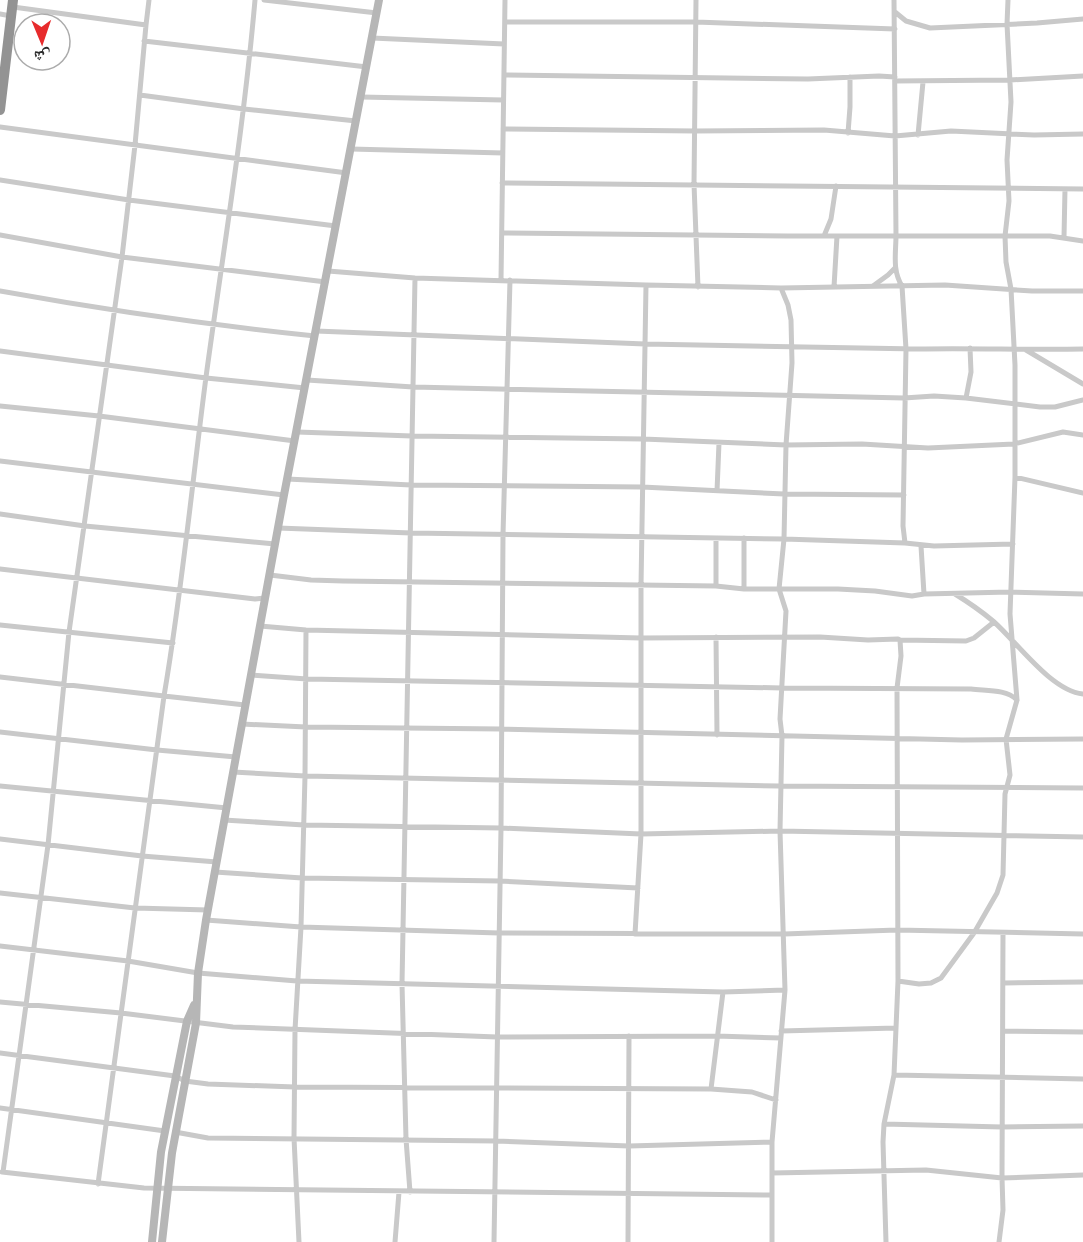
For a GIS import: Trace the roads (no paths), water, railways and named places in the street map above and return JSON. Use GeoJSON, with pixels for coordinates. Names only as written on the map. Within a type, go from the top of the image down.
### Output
{"type":"FeatureCollection","features":[{"type":"Feature","properties":{"kind":"highway"},"geometry":{"type":"LineString","coordinates":[[0,110],[9,9]]}},
{"type":"Feature","properties":{"kind":"street"},"geometry":{"type":"LineString","coordinates":[[149,0],[122,257],[69,632],[48,845],[2,1172],[157,1189],[771,1195]]}},
{"type":"Feature","properties":{"kind":"street"},"geometry":{"type":"LineString","coordinates":[[98,1184],[164,696],[181,589],[220,270],[244,109],[255,0]]}},
{"type":"Feature","properties":{"kind":"street"},"geometry":{"type":"LineString","coordinates":[[264,0],[377,13]]}},
{"type":"Feature","properties":{"kind":"street"},"geometry":{"type":"LineString","coordinates":[[162,1242],[175,1132],[196,1023],[198,973],[208,910],[287,479],[379,0]]}},
{"type":"Feature","properties":{"kind":"street"},"geometry":{"type":"LineString","coordinates":[[501,280],[505,0]]}},
{"type":"Feature","properties":{"kind":"street"},"geometry":{"type":"LineString","coordinates":[[696,0],[694,184],[698,287]]}},
{"type":"Feature","properties":{"kind":"street"},"geometry":{"type":"LineString","coordinates":[[894,0],[895,268],[896,278],[902,286],[906,349],[905,543]]}},
{"type":"Feature","properties":{"kind":"street"},"geometry":{"type":"LineString","coordinates":[[898,981],[919,984],[931,983],[941,978],[974,933],[1001,884],[1005,835],[1004,813],[1010,775],[1006,739],[1017,700],[1011,638],[1010,592],[1015,477],[1014,350],[1011,289],[1006,262],[1005,237],[1008,207],[1006,160],[1011,102],[1008,0]]}},
{"type":"Feature","properties":{"kind":"street"},"geometry":{"type":"LineString","coordinates":[[9,9],[146,25]]}},
{"type":"Feature","properties":{"kind":"street"},"geometry":{"type":"LineString","coordinates":[[895,12],[906,21],[930,28],[1083,19]]}},
{"type":"Feature","properties":{"kind":"street"},"geometry":{"type":"LineString","coordinates":[[505,22],[696,22],[895,29]]}},
{"type":"Feature","properties":{"kind":"street"},"geometry":{"type":"LineString","coordinates":[[372,38],[504,44]]}},
{"type":"Feature","properties":{"kind":"street"},"geometry":{"type":"LineString","coordinates":[[144,41],[367,67]]}},
{"type":"Feature","properties":{"kind":"street"},"geometry":{"type":"LineString","coordinates":[[504,75],[808,79],[850,77],[923,82],[1083,76]]}},
{"type":"Feature","properties":{"kind":"street"},"geometry":{"type":"LineString","coordinates":[[848,133],[850,77]]}},
{"type":"Feature","properties":{"kind":"street"},"geometry":{"type":"LineString","coordinates":[[918,135],[923,82]]}},
{"type":"Feature","properties":{"kind":"street"},"geometry":{"type":"LineString","coordinates":[[140,95],[356,121]]}},
{"type":"Feature","properties":{"kind":"street"},"geometry":{"type":"LineString","coordinates":[[361,97],[503,100]]}},
{"type":"Feature","properties":{"kind":"street"},"geometry":{"type":"LineString","coordinates":[[0,127],[347,173]]}},
{"type":"Feature","properties":{"kind":"street"},"geometry":{"type":"LineString","coordinates":[[503,129],[824,130],[895,136],[951,131],[1034,135],[1083,134]]}},
{"type":"Feature","properties":{"kind":"street"},"geometry":{"type":"LineString","coordinates":[[351,149],[503,153]]}},
{"type":"Feature","properties":{"kind":"street"},"geometry":{"type":"LineString","coordinates":[[0,180],[129,200],[336,226]]}},
{"type":"Feature","properties":{"kind":"street"},"geometry":{"type":"LineString","coordinates":[[502,183],[1083,189]]}},
{"type":"Feature","properties":{"kind":"street"},"geometry":{"type":"LineString","coordinates":[[824,236],[831,219],[836,186]]}},
{"type":"Feature","properties":{"kind":"street"},"geometry":{"type":"LineString","coordinates":[[1064,237],[1065,189]]}},
{"type":"Feature","properties":{"kind":"street"},"geometry":{"type":"LineString","coordinates":[[501,233],[1064,237],[1083,241]]}},
{"type":"Feature","properties":{"kind":"street"},"geometry":{"type":"LineString","coordinates":[[0,235],[122,257],[326,282]]}},
{"type":"Feature","properties":{"kind":"street"},"geometry":{"type":"LineString","coordinates":[[834,287],[837,236]]}},
{"type":"Feature","properties":{"kind":"street"},"geometry":{"type":"LineString","coordinates":[[871,286],[895,268]]}},
{"type":"Feature","properties":{"kind":"street"},"geometry":{"type":"LineString","coordinates":[[328,271],[415,278],[698,287],[969,286],[1083,291]]}},
{"type":"Feature","properties":{"kind":"street"},"geometry":{"type":"LineString","coordinates":[[410,1192],[406,1139],[402,984],[415,278]]}},
{"type":"Feature","properties":{"kind":"street"},"geometry":{"type":"LineString","coordinates":[[494,1242],[501,828],[502,583],[510,280]]}},
{"type":"Feature","properties":{"kind":"street"},"geometry":{"type":"LineString","coordinates":[[635,934],[641,834],[641,586],[646,285]]}},
{"type":"Feature","properties":{"kind":"street"},"geometry":{"type":"LineString","coordinates":[[772,1242],[772,1142],[785,990],[780,831],[782,736],[780,719],[786,611],[779,590],[784,539],[786,445],[792,346],[791,320],[781,288]]}},
{"type":"Feature","properties":{"kind":"street"},"geometry":{"type":"LineString","coordinates":[[0,291],[213,325],[316,334],[645,345],[1083,349]]}},
{"type":"Feature","properties":{"kind":"street"},"geometry":{"type":"LineString","coordinates":[[966,398],[971,372],[970,348]]}},
{"type":"Feature","properties":{"kind":"street"},"geometry":{"type":"LineString","coordinates":[[1026,350],[1083,384]]}},
{"type":"Feature","properties":{"kind":"street"},"geometry":{"type":"LineString","coordinates":[[0,351],[206,378],[306,384],[904,398],[934,396],[1055,407],[1083,400]]}},
{"type":"Feature","properties":{"kind":"street"},"geometry":{"type":"LineString","coordinates":[[0,406],[296,441]]}},
{"type":"Feature","properties":{"kind":"street"},"geometry":{"type":"LineString","coordinates":[[297,432],[643,439],[786,445],[862,444],[949,448],[1014,444],[1063,432],[1083,435]]}},
{"type":"Feature","properties":{"kind":"street"},"geometry":{"type":"LineString","coordinates":[[717,491],[719,443]]}},
{"type":"Feature","properties":{"kind":"street"},"geometry":{"type":"LineString","coordinates":[[0,461],[284,495]]}},
{"type":"Feature","properties":{"kind":"street"},"geometry":{"type":"LineString","coordinates":[[1015,477],[1083,493]]}},
{"type":"Feature","properties":{"kind":"street"},"geometry":{"type":"LineString","coordinates":[[287,479],[411,485],[904,495]]}},
{"type":"Feature","properties":{"kind":"street"},"geometry":{"type":"LineString","coordinates":[[0,514],[85,526],[275,544]]}},
{"type":"Feature","properties":{"kind":"street"},"geometry":{"type":"LineString","coordinates":[[278,528],[411,533],[784,539],[905,543],[921,546],[1013,544]]}},
{"type":"Feature","properties":{"kind":"street"},"geometry":{"type":"LineString","coordinates":[[716,538],[716,586]]}},
{"type":"Feature","properties":{"kind":"street"},"geometry":{"type":"LineString","coordinates":[[744,538],[744,589]]}},
{"type":"Feature","properties":{"kind":"street"},"geometry":{"type":"LineString","coordinates":[[921,546],[924,594]]}},
{"type":"Feature","properties":{"kind":"street"},"geometry":{"type":"LineString","coordinates":[[0,569],[265,598]]}},
{"type":"Feature","properties":{"kind":"street"},"geometry":{"type":"LineString","coordinates":[[270,575],[311,580],[716,586],[779,590],[838,589],[912,596],[1010,592],[1083,594]]}},
{"type":"Feature","properties":{"kind":"street"},"geometry":{"type":"LineString","coordinates":[[953,593],[994,622],[1030,659],[1061,686],[1072,693],[1083,694]]}},
{"type":"Feature","properties":{"kind":"street"},"geometry":{"type":"LineString","coordinates":[[260,626],[306,630],[641,638],[820,637],[966,641],[974,638],[994,622]]}},
{"type":"Feature","properties":{"kind":"street"},"geometry":{"type":"LineString","coordinates":[[0,626],[173,643]]}},
{"type":"Feature","properties":{"kind":"street"},"geometry":{"type":"LineString","coordinates":[[299,1242],[294,1138],[295,1030],[304,825],[306,630]]}},
{"type":"Feature","properties":{"kind":"street"},"geometry":{"type":"LineString","coordinates":[[716,637],[717,735]]}},
{"type":"Feature","properties":{"kind":"street"},"geometry":{"type":"LineString","coordinates":[[886,1242],[884,1124],[894,1075],[898,981],[897,688],[901,656],[900,640]]}},
{"type":"Feature","properties":{"kind":"street"},"geometry":{"type":"LineString","coordinates":[[251,675],[782,688],[971,689],[1003,692],[1012,695],[1017,700]]}},
{"type":"Feature","properties":{"kind":"street"},"geometry":{"type":"LineString","coordinates":[[0,677],[245,705]]}},
{"type":"Feature","properties":{"kind":"street"},"geometry":{"type":"LineString","coordinates":[[242,724],[306,728],[501,729],[962,740],[1083,739]]}},
{"type":"Feature","properties":{"kind":"street"},"geometry":{"type":"LineString","coordinates":[[0,732],[236,757]]}},
{"type":"Feature","properties":{"kind":"street"},"geometry":{"type":"LineString","coordinates":[[233,771],[305,776],[780,786],[1083,788]]}},
{"type":"Feature","properties":{"kind":"street"},"geometry":{"type":"LineString","coordinates":[[0,786],[227,808]]}},
{"type":"Feature","properties":{"kind":"street"},"geometry":{"type":"LineString","coordinates":[[224,820],[304,825],[501,828],[641,834],[780,831],[1083,837]]}},
{"type":"Feature","properties":{"kind":"street"},"geometry":{"type":"LineString","coordinates":[[0,839],[142,856],[217,862]]}},
{"type":"Feature","properties":{"kind":"street"},"geometry":{"type":"LineString","coordinates":[[215,872],[302,878],[500,881],[638,888]]}},
{"type":"Feature","properties":{"kind":"street"},"geometry":{"type":"LineString","coordinates":[[0,893],[135,908],[208,910]]}},
{"type":"Feature","properties":{"kind":"street"},"geometry":{"type":"LineString","coordinates":[[207,920],[301,927],[499,933],[784,934],[897,930],[1083,934]]}},
{"type":"Feature","properties":{"kind":"street"},"geometry":{"type":"LineString","coordinates":[[999,1242],[1004,1209],[1002,1178],[1003,933]]}},
{"type":"Feature","properties":{"kind":"street"},"geometry":{"type":"LineString","coordinates":[[0,946],[128,961],[198,973],[297,981],[723,992],[785,990]]}},
{"type":"Feature","properties":{"kind":"street"},"geometry":{"type":"LineString","coordinates":[[1004,983],[1083,982]]}},
{"type":"Feature","properties":{"kind":"street"},"geometry":{"type":"LineString","coordinates":[[711,1089],[723,992]]}},
{"type":"Feature","properties":{"kind":"street"},"geometry":{"type":"LineString","coordinates":[[152,1242],[165,1131],[175,1076],[187,1021],[196,1001]]}},
{"type":"Feature","properties":{"kind":"street"},"geometry":{"type":"LineString","coordinates":[[0,1002],[121,1013],[216,1026],[295,1030],[497,1037],[781,1038]]}},
{"type":"Feature","properties":{"kind":"street"},"geometry":{"type":"LineString","coordinates":[[781,1030],[896,1028]]}},
{"type":"Feature","properties":{"kind":"street"},"geometry":{"type":"LineString","coordinates":[[1003,1031],[1083,1032]]}},
{"type":"Feature","properties":{"kind":"street"},"geometry":{"type":"LineString","coordinates":[[628,1242],[629,1036]]}},
{"type":"Feature","properties":{"kind":"street"},"geometry":{"type":"LineString","coordinates":[[0,1053],[175,1076],[185,1081],[208,1084],[295,1087],[711,1089],[752,1092],[776,1100]]}},
{"type":"Feature","properties":{"kind":"street"},"geometry":{"type":"LineString","coordinates":[[894,1075],[1083,1079]]}},
{"type":"Feature","properties":{"kind":"street"},"geometry":{"type":"LineString","coordinates":[[0,1108],[165,1131]]}},
{"type":"Feature","properties":{"kind":"street"},"geometry":{"type":"LineString","coordinates":[[884,1124],[1002,1127],[1083,1126]]}},
{"type":"Feature","properties":{"kind":"street"},"geometry":{"type":"LineString","coordinates":[[175,1132],[208,1138],[406,1139],[629,1146],[772,1142]]}},
{"type":"Feature","properties":{"kind":"street"},"geometry":{"type":"LineString","coordinates":[[772,1173],[926,1170],[1002,1178],[1083,1176]]}},
{"type":"Feature","properties":{"kind":"street"},"geometry":{"type":"LineString","coordinates":[[395,1242],[399,1192]]}}]}
